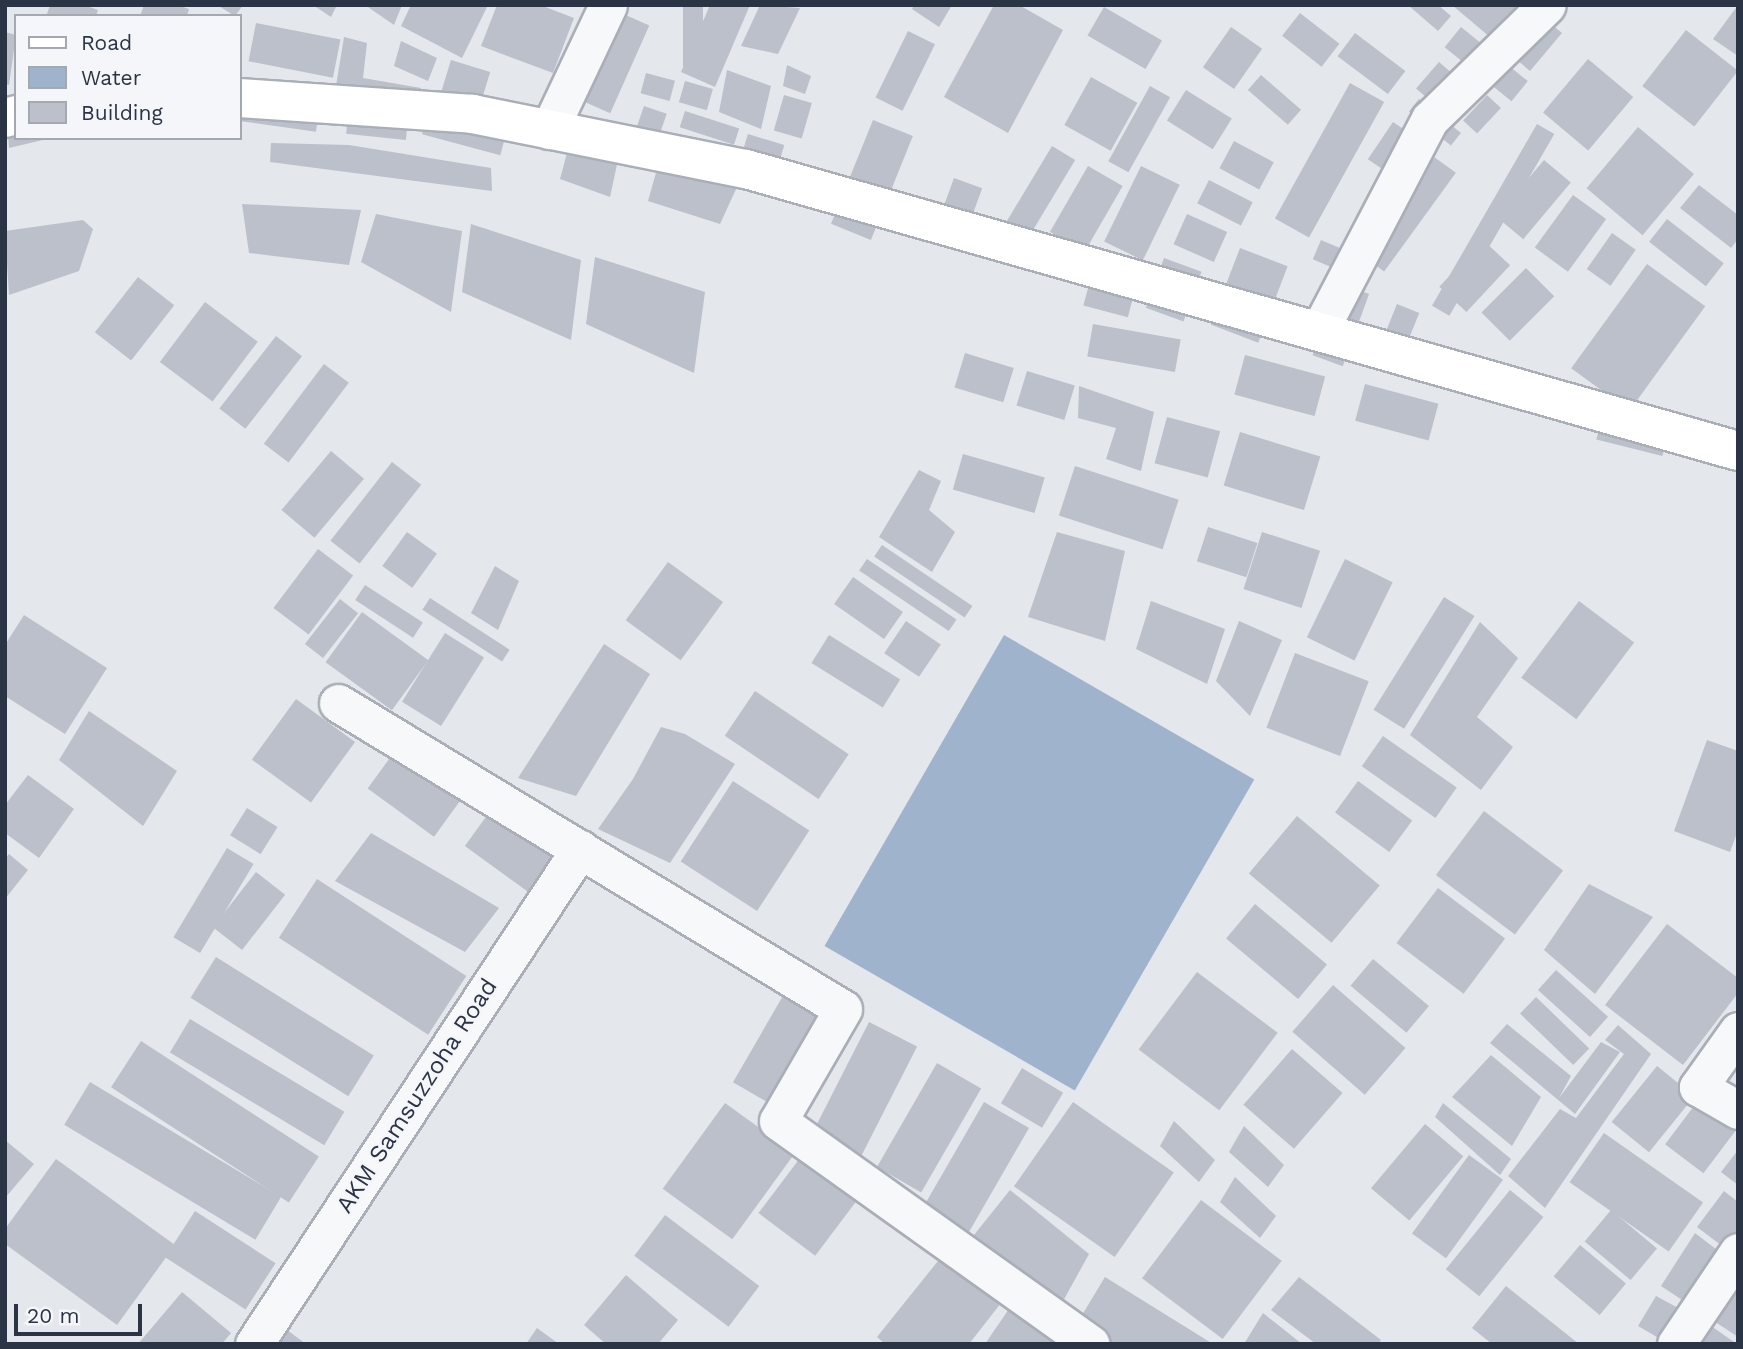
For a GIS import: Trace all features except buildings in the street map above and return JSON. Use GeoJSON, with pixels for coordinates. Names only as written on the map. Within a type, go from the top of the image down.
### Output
{"type":"FeatureCollection","features":[{"type":"Feature","properties":{"kind":"main road"},"geometry":{"type":"LineString","coordinates":[[242,98],[472,114],[746,169],[1738,451]]}},
{"type":"Feature","properties":{"kind":"street"},"geometry":{"type":"LineString","coordinates":[[548,130],[608,5]]}},
{"type":"Feature","properties":{"kind":"street"},"geometry":{"type":"LineString","coordinates":[[1319,331],[1430,119],[1547,5]]}},
{"type":"Feature","properties":{"kind":"street"},"geometry":{"type":"LineString","coordinates":[[338,703],[843,1009],[778,1121],[1091,1344]]}},
{"type":"Feature","properties":{"kind":"street","name":"AKM Samsuzzoha Road"},"geometry":{"type":"LineString","coordinates":[[254,1344],[580,849]]}},
{"type":"Feature","properties":{"kind":"street"},"geometry":{"type":"LineString","coordinates":[[1738,1031],[1698,1087],[1738,1110]]}},
{"type":"Feature","properties":{"kind":"street"},"geometry":{"type":"LineString","coordinates":[[1676,1344],[1738,1252]]}},
{"type":"Feature","properties":{"kind":"water"},"geometry":{"type":"Polygon","coordinates":[[[1004,635],[1254,780],[1075,1090],[824,946],[1004,635]]]}}]}
